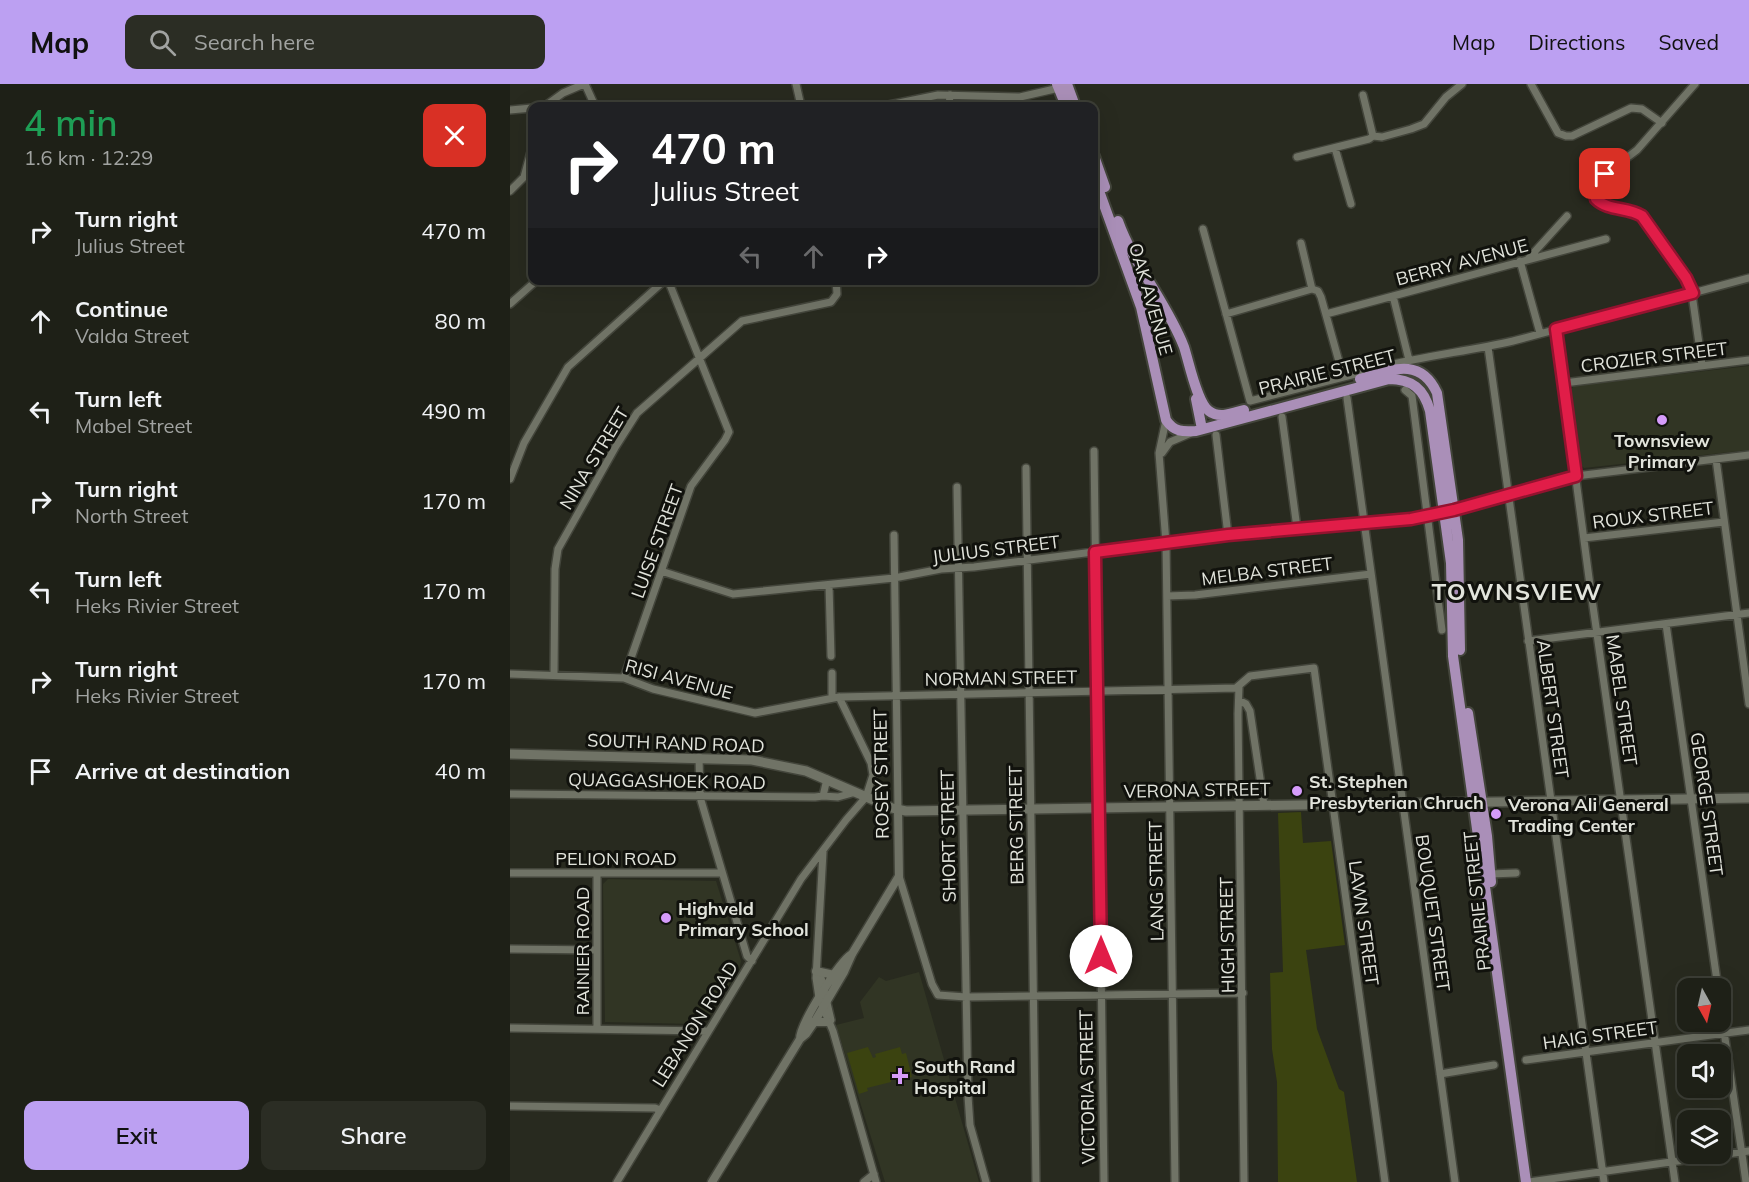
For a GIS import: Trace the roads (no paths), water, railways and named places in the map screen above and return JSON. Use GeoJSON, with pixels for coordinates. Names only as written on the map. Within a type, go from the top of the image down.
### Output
{"type":"FeatureCollection","features":[{"type":"Feature","properties":{"kind":"main road"},"geometry":{"type":"LineString","coordinates":[[1061,85],[1065,102]]}},
{"type":"Feature","properties":{"kind":"main road"},"geometry":{"type":"LineString","coordinates":[[1061,85],[1072,102]]}},
{"type":"Feature","properties":{"kind":"main road","name":"OAK AVENUE"},"geometry":{"type":"LineString","coordinates":[[1098,167],[1127,244],[1178,333],[1195,381]]}},
{"type":"Feature","properties":{"kind":"main road","name":"OAK AVENUE"},"geometry":{"type":"LineString","coordinates":[[1098,188],[1141,307],[1166,420],[1173,429]]}},
{"type":"Feature","properties":{"kind":"main road","name":"PRAIRIE STREET"},"geometry":{"type":"LineString","coordinates":[[1195,381],[1205,408],[1213,414],[1226,415],[1399,369],[1418,371],[1429,380],[1437,393],[1449,511],[1453,656],[1491,874],[1503,984],[1530,1182]]}},
{"type":"Feature","properties":{"kind":"main road","name":"PRAIRIE STREET"},"geometry":{"type":"LineString","coordinates":[[1173,429],[1186,432],[1199,430],[1371,383],[1389,379],[1406,380],[1421,390],[1430,411],[1449,511]]}},
{"type":"Feature","properties":{"kind":"main road"},"geometry":{"type":"LineString","coordinates":[[1195,381],[1199,430]]}},
{"type":"Feature","properties":{"kind":"main road","name":"SOUTH RAND ROAD"},"geometry":{"type":"LineString","coordinates":[[510,756],[699,757],[752,760],[778,764],[827,779],[898,810]]}},
{"type":"Feature","properties":{"kind":"main road","name":"VERONA STREET"},"geometry":{"type":"LineString","coordinates":[[898,810],[1749,798]]}},
{"type":"Feature","properties":{"kind":"main road","name":"PRAIRIE STREET"},"geometry":{"type":"LineString","coordinates":[[1478,802],[1530,1182]]}},
{"type":"Feature","properties":{"kind":"street"},"geometry":{"type":"LineString","coordinates":[[551,102],[563,93],[585,84],[593,102]]}},
{"type":"Feature","properties":{"kind":"street"},"geometry":{"type":"LineString","coordinates":[[796,84],[800,102]]}},
{"type":"Feature","properties":{"kind":"street"},"geometry":{"type":"LineString","coordinates":[[1297,157],[1373,136],[1382,137],[1424,124],[1446,97],[1462,84]]}},
{"type":"Feature","properties":{"kind":"street"},"geometry":{"type":"LineString","coordinates":[[1531,84],[1558,133],[1563,135],[1572,136],[1631,108],[1642,109],[1662,123]]}},
{"type":"Feature","properties":{"kind":"street"},"geometry":{"type":"LineString","coordinates":[[1695,84],[1630,156],[1599,179],[1594,186],[1594,194],[1597,201],[1603,204],[1632,211],[1642,216],[1686,278],[1693,293],[1702,365]]}},
{"type":"Feature","properties":{"kind":"street"},"geometry":{"type":"LineString","coordinates":[[902,102],[929,96],[950,95],[1028,96],[1061,85]]}},
{"type":"Feature","properties":{"kind":"street"},"geometry":{"type":"LineString","coordinates":[[949,102],[950,95]]}},
{"type":"Feature","properties":{"kind":"street"},"geometry":{"type":"LineString","coordinates":[[1363,95],[1373,136]]}},
{"type":"Feature","properties":{"kind":"street"},"geometry":{"type":"LineString","coordinates":[[1009,97],[1010,102]]}},
{"type":"Feature","properties":{"kind":"street"},"geometry":{"type":"LineString","coordinates":[[510,110],[528,108]]}},
{"type":"Feature","properties":{"kind":"street"},"geometry":{"type":"LineString","coordinates":[[1335,148],[1351,204]]}},
{"type":"Feature","properties":{"kind":"street"},"geometry":{"type":"LineString","coordinates":[[510,191],[524,177],[528,162]]}},
{"type":"Feature","properties":{"kind":"street"},"geometry":{"type":"LineString","coordinates":[[1540,333],[1524,260],[1568,216]]}},
{"type":"Feature","properties":{"kind":"street"},"geometry":{"type":"LineString","coordinates":[[1203,229],[1250,401],[1367,371]]}},
{"type":"Feature","properties":{"kind":"street","name":"BERRY AVENUE"},"geometry":{"type":"LineString","coordinates":[[1326,314],[1606,239]]}},
{"type":"Feature","properties":{"kind":"street"},"geometry":{"type":"LineString","coordinates":[[1301,243],[1312,289],[1320,294],[1343,376]]}},
{"type":"Feature","properties":{"kind":"street"},"geometry":{"type":"LineString","coordinates":[[1381,368],[1409,360],[1488,347],[1749,278]]}},
{"type":"Feature","properties":{"kind":"street"},"geometry":{"type":"LineString","coordinates":[[510,304],[531,285]]}},
{"type":"Feature","properties":{"kind":"street"},"geometry":{"type":"LineString","coordinates":[[510,479],[524,443],[568,367],[661,285]]}},
{"type":"Feature","properties":{"kind":"street"},"geometry":{"type":"LineString","coordinates":[[669,285],[699,358]]}},
{"type":"Feature","properties":{"kind":"street","name":"NINA STREET"},"geometry":{"type":"LineString","coordinates":[[554,675],[555,560],[563,538],[633,417],[742,321],[833,300],[837,291],[836,285]]}},
{"type":"Feature","properties":{"kind":"street"},"geometry":{"type":"LineString","coordinates":[[1226,314],[1312,289]]}},
{"type":"Feature","properties":{"kind":"street","name":"PRAIRIE STREET"},"geometry":{"type":"LineString","coordinates":[[1392,296],[1409,360]]}},
{"type":"Feature","properties":{"kind":"street","name":"MABEL STREET"},"geometry":{"type":"LineString","coordinates":[[1556,329],[1675,1182]]}},
{"type":"Feature","properties":{"kind":"street","name":"ALBERT STREET"},"geometry":{"type":"LineString","coordinates":[[1488,347],[1604,1182]]}},
{"type":"Feature","properties":{"kind":"street","name":"LUISE STREET"},"geometry":{"type":"LineString","coordinates":[[624,678],[691,486],[728,436],[729,429],[699,358]]}},
{"type":"Feature","properties":{"kind":"street","name":"CROZIER STREET"},"geometry":{"type":"LineString","coordinates":[[1564,383],[1749,360]]}},
{"type":"Feature","properties":{"kind":"street"},"geometry":{"type":"LineString","coordinates":[[1405,390],[1412,396],[1442,630]]}},
{"type":"Feature","properties":{"kind":"street","name":"BOUQUET STREET"},"geometry":{"type":"LineString","coordinates":[[1347,398],[1455,1182]]}},
{"type":"Feature","properties":{"kind":"street"},"geometry":{"type":"LineString","coordinates":[[1282,417],[1297,528]]}},
{"type":"Feature","properties":{"kind":"street","name":"LANG STREET"},"geometry":{"type":"LineString","coordinates":[[1166,420],[1160,457],[1166,543],[1175,1182]]}},
{"type":"Feature","properties":{"kind":"street"},"geometry":{"type":"LineString","coordinates":[[1160,457],[1170,442],[1199,430]]}},
{"type":"Feature","properties":{"kind":"street"},"geometry":{"type":"LineString","coordinates":[[1216,435],[1228,535]]}},
{"type":"Feature","properties":{"kind":"street","name":"VICTORIA STREET"},"geometry":{"type":"LineString","coordinates":[[1094,451],[1104,1182]]}},
{"type":"Feature","properties":{"kind":"street","name":"JULIUS STREET"},"geometry":{"type":"LineString","coordinates":[[660,571],[733,594],[829,585],[1228,535],[1427,516],[1576,476],[1749,455]]}},
{"type":"Feature","properties":{"kind":"street"},"geometry":{"type":"LineString","coordinates":[[1716,459],[1749,704]]}},
{"type":"Feature","properties":{"kind":"street","name":"BERG STREET"},"geometry":{"type":"LineString","coordinates":[[1026,468],[1036,1182]]}},
{"type":"Feature","properties":{"kind":"street","name":"SHORT STREET"},"geometry":{"type":"LineString","coordinates":[[957,487],[969,1115],[972,1135],[987,1182]]}},
{"type":"Feature","properties":{"kind":"street","name":"ROUX STREET"},"geometry":{"type":"LineString","coordinates":[[1584,538],[1724,522]]}},
{"type":"Feature","properties":{"kind":"street","name":"ROSEY STREET"},"geometry":{"type":"LineString","coordinates":[[894,535],[899,876],[934,989],[938,995],[966,997]]}},
{"type":"Feature","properties":{"kind":"street","name":"MELBA STREET"},"geometry":{"type":"LineString","coordinates":[[1167,596],[1196,595],[1371,574]]}},
{"type":"Feature","properties":{"kind":"street"},"geometry":{"type":"LineString","coordinates":[[829,585],[831,656]]}},
{"type":"Feature","properties":{"kind":"street"},"geometry":{"type":"LineString","coordinates":[[1528,641],[1749,614]]}},
{"type":"Feature","properties":{"kind":"street","name":"GEORGE STREET"},"geometry":{"type":"LineString","coordinates":[[1666,624],[1717,978]]}},
{"type":"Feature","properties":{"kind":"street","name":"LAWN STREET"},"geometry":{"type":"LineString","coordinates":[[1238,688],[1253,675],[1314,668],[1385,1182]]}},
{"type":"Feature","properties":{"kind":"street"},"geometry":{"type":"LineString","coordinates":[[832,673],[836,697],[871,763],[873,775],[866,797]]}},
{"type":"Feature","properties":{"kind":"street","name":"RISI AVENUE"},"geometry":{"type":"LineString","coordinates":[[510,674],[624,678],[662,691],[755,713],[836,697]]}},
{"type":"Feature","properties":{"kind":"street","name":"NORMAN STREET"},"geometry":{"type":"LineString","coordinates":[[836,697],[1238,688]]}},
{"type":"Feature","properties":{"kind":"street","name":"HIGH STREET"},"geometry":{"type":"LineString","coordinates":[[1238,688],[1240,701],[1238,714],[1244,1182]]}},
{"type":"Feature","properties":{"kind":"street"},"geometry":{"type":"LineString","coordinates":[[1240,701],[1246,704],[1250,711],[1264,805]]}},
{"type":"Feature","properties":{"kind":"street"},"geometry":{"type":"LineString","coordinates":[[699,757],[700,797],[747,956],[752,961]]}},
{"type":"Feature","properties":{"kind":"street"},"geometry":{"type":"LineString","coordinates":[[823,796],[827,779]]}},
{"type":"Feature","properties":{"kind":"street","name":"QUAGGASHOEK ROAD"},"geometry":{"type":"LineString","coordinates":[[510,794],[803,798],[823,796],[834,798],[856,792]]}},
{"type":"Feature","properties":{"kind":"street","name":"LEBANON ROAD"},"geometry":{"type":"LineString","coordinates":[[617,1182],[807,871],[866,797]]}},
{"type":"Feature","properties":{"kind":"street"},"geometry":{"type":"LineString","coordinates":[[823,850],[820,879],[818,971],[823,1000],[876,1182]]}},
{"type":"Feature","properties":{"kind":"street"},"geometry":{"type":"LineString","coordinates":[[807,871],[820,879]]}},
{"type":"Feature","properties":{"kind":"street","name":"PELION ROAD"},"geometry":{"type":"LineString","coordinates":[[510,873],[721,873]]}},
{"type":"Feature","properties":{"kind":"street"},"geometry":{"type":"LineString","coordinates":[[1491,874],[1516,873]]}},
{"type":"Feature","properties":{"kind":"street","name":"RAINIER ROAD"},"geometry":{"type":"LineString","coordinates":[[597,874],[597,1029]]}},
{"type":"Feature","properties":{"kind":"street"},"geometry":{"type":"LineString","coordinates":[[823,1000],[834,975],[852,954],[899,876]]}},
{"type":"Feature","properties":{"kind":"street"},"geometry":{"type":"LineString","coordinates":[[510,950],[597,950]]}},
{"type":"Feature","properties":{"kind":"street"},"geometry":{"type":"LineString","coordinates":[[712,1182],[800,1039],[806,1034],[810,1022],[852,954]]}},
{"type":"Feature","properties":{"kind":"street"},"geometry":{"type":"LineString","coordinates":[[818,971],[834,975]]}},
{"type":"Feature","properties":{"kind":"street"},"geometry":{"type":"LineString","coordinates":[[966,997],[1243,993]]}},
{"type":"Feature","properties":{"kind":"street"},"geometry":{"type":"LineString","coordinates":[[810,1022],[830,1025]]}},
{"type":"Feature","properties":{"kind":"street"},"geometry":{"type":"LineString","coordinates":[[510,1028],[708,1031]]}},
{"type":"Feature","properties":{"kind":"street","name":"HAIG STREET"},"geometry":{"type":"LineString","coordinates":[[1526,1060],[1749,1030]]}},
{"type":"Feature","properties":{"kind":"street"},"geometry":{"type":"LineString","coordinates":[[1725,1033],[1745,1152],[1746,1182]]}},
{"type":"Feature","properties":{"kind":"street"},"geometry":{"type":"LineString","coordinates":[[1440,1074],[1494,1065]]}},
{"type":"Feature","properties":{"kind":"street"},"geometry":{"type":"LineString","coordinates":[[510,1106],[655,1108],[660,1110]]}},
{"type":"Feature","properties":{"kind":"street"},"geometry":{"type":"LineString","coordinates":[[1530,1182],[1745,1152]]}},
{"type":"Feature","properties":{"kind":"street"},"geometry":{"type":"LineString","coordinates":[[864,1182],[874,1174]]}},
{"type":"Feature","properties":{"kind":"place","name":"Townsview Primary"},"geometry":{"type":"Point","coordinates":[1662,420]}},
{"type":"Feature","properties":{"kind":"place","name":"St. Stephen Presbyterian Chruch"},"geometry":{"type":"Point","coordinates":[1297,791]}},
{"type":"Feature","properties":{"kind":"place","name":"Verona Ali General Trading Center"},"geometry":{"type":"Point","coordinates":[1496,814]}},
{"type":"Feature","properties":{"kind":"place","name":"Highveld Primary School"},"geometry":{"type":"Point","coordinates":[666,918]}},
{"type":"Feature","properties":{"kind":"place","name":"South Rand Hospital"},"geometry":{"type":"Point","coordinates":[900,1076]}},
{"type":"Feature","properties":{"kind":"district","name":"TOWNSVIEW"},"geometry":{"type":"Point","coordinates":[1517,591]}}]}
